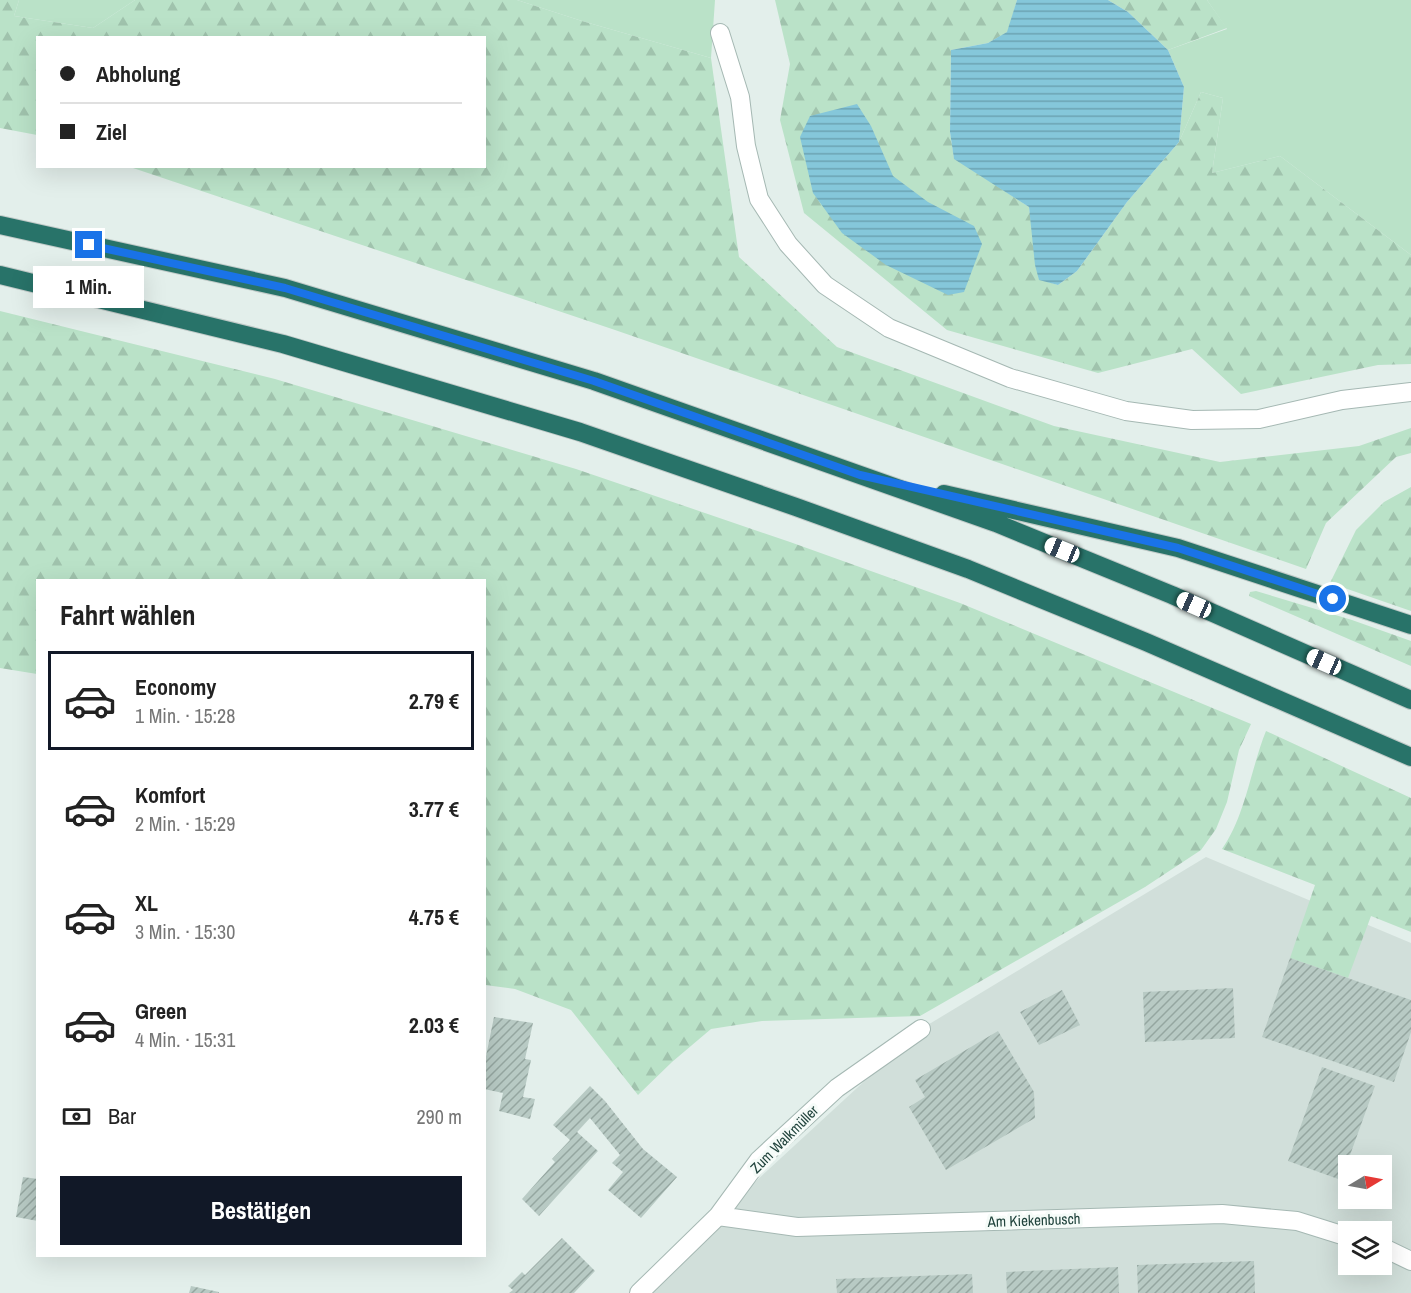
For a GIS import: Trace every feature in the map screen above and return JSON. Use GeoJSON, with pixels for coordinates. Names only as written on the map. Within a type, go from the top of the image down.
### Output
{"type":"FeatureCollection","features":[{"type":"Feature","properties":{"kind":"highway"},"geometry":{"type":"LineString","coordinates":[[0,225],[285,288],[594,381],[1040,541],[1172,595],[1411,700]]}},
{"type":"Feature","properties":{"kind":"highway"},"geometry":{"type":"LineString","coordinates":[[0,275],[283,344],[580,432],[968,569],[1146,642],[1411,758]]}},
{"type":"Feature","properties":{"kind":"highway"},"geometry":{"type":"LineString","coordinates":[[860,475],[1178,548],[1411,625]]}},
{"type":"Feature","properties":{"kind":"street"},"geometry":{"type":"LineString","coordinates":[[720,33],[740,97],[746,146],[759,199],[788,244],[825,285],[888,328],[1010,378],[1126,411],[1192,420],[1259,419],[1342,400],[1411,392]]}},
{"type":"Feature","properties":{"kind":"street","name":"Zum Walkmüller"},"geometry":{"type":"LineString","coordinates":[[639,1293],[718,1216],[759,1160],[828,1096],[921,1029]]}},
{"type":"Feature","properties":{"kind":"street","name":"Am Kiekenbusch"},"geometry":{"type":"LineString","coordinates":[[718,1216],[797,1227],[1222,1214],[1297,1221],[1338,1233]]}},
{"type":"Feature","properties":{"kind":"street"},"geometry":{"type":"LineString","coordinates":[[1392,1252],[1411,1261]]}},
{"type":"Feature","properties":{"kind":"shaded area"},"geometry":{"type":"Polygon","coordinates":[[[1206,857],[1411,943],[1411,1293],[639,1293],[718,1216],[921,1029],[1206,857]]]}},
{"type":"Feature","properties":{"kind":"green space"},"geometry":{"type":"Polygon","coordinates":[[[0,0],[19,0],[14,16],[93,28],[135,0],[517,0],[711,58],[739,257],[837,347],[1054,426],[1220,462],[1359,446],[1411,428],[1411,453],[1396,457],[1326,523],[1306,569],[615,330],[133,168],[486,168],[486,36],[36,36],[36,135],[0,128],[0,0]]]}},
{"type":"Feature","properties":{"kind":"green space"},"geometry":{"type":"Polygon","coordinates":[[[19,0],[135,0],[93,28],[14,16],[19,0]]]}},
{"type":"Feature","properties":{"kind":"green space"},"geometry":{"type":"Polygon","coordinates":[[[517,0],[715,0],[711,58],[582,21],[517,0]]]}},
{"type":"Feature","properties":{"kind":"green space"},"geometry":{"type":"Polygon","coordinates":[[[775,0],[1017,0],[1008,32],[988,43],[951,50],[950,132],[954,158],[1029,207],[1039,279],[1058,285],[1077,271],[1127,202],[1179,142],[1201,92],[1223,98],[1212,173],[1280,156],[1411,255],[1411,364],[1378,365],[1241,394],[1192,349],[1098,373],[947,330],[804,213],[780,120],[790,64],[775,0]]]}},
{"type":"Feature","properties":{"kind":"green space"},"geometry":{"type":"Polygon","coordinates":[[[1108,0],[1207,0],[1227,28],[1168,50],[1128,12],[1108,0]]]}},
{"type":"Feature","properties":{"kind":"green space"},"geometry":{"type":"Polygon","coordinates":[[[1207,0],[1411,0],[1411,255],[1280,156],[1212,173],[1223,98],[1201,92],[1179,142],[1184,87],[1168,50],[1227,29],[1207,0]]]}},
{"type":"Feature","properties":{"kind":"green space"},"geometry":{"type":"Polygon","coordinates":[[[0,311],[275,379],[576,469],[960,603],[1251,724],[1239,750],[1227,802],[1216,829],[1201,850],[1145,887],[920,1016],[762,1021],[711,1029],[638,1095],[571,1010],[515,989],[486,985],[486,579],[36,579],[36,674],[0,668],[0,311]]]}},
{"type":"Feature","properties":{"kind":"green space"},"geometry":{"type":"Polygon","coordinates":[[[1411,487],[1411,611],[1330,583],[1356,530],[1384,502],[1411,487]]]}},
{"type":"Feature","properties":{"kind":"green space"},"geometry":{"type":"Polygon","coordinates":[[[1256,591],[1352,620],[1411,641],[1411,666],[1249,596],[1250,592],[1256,591]]]}},
{"type":"Feature","properties":{"kind":"green space"},"geometry":{"type":"Polygon","coordinates":[[[1266,731],[1411,798],[1411,932],[1371,916],[1348,978],[1290,958],[1315,885],[1222,849],[1242,807],[1266,731]]]}},
{"type":"Feature","properties":{"kind":"water"},"geometry":{"type":"Polygon","coordinates":[[[1017,0],[1108,0],[1128,12],[1168,50],[1184,87],[1179,142],[1127,202],[1077,271],[1058,285],[1039,280],[1035,265],[1029,207],[954,159],[950,132],[951,50],[988,43],[1007,32],[1017,0]]]}},
{"type":"Feature","properties":{"kind":"water"},"geometry":{"type":"Polygon","coordinates":[[[857,104],[871,126],[893,176],[928,202],[974,226],[982,244],[964,292],[948,295],[886,265],[842,233],[813,193],[800,137],[810,116],[857,104]]]}},
{"type":"Feature","properties":{"kind":"building"},"geometry":{"type":"Polygon","coordinates":[[[1290,958],[1411,1000],[1411,1032],[1394,1082],[1262,1037],[1290,958]]]}},
{"type":"Feature","properties":{"kind":"building"},"geometry":{"type":"Polygon","coordinates":[[[1233,988],[1235,1038],[1145,1042],[1143,992],[1233,988]]]}},
{"type":"Feature","properties":{"kind":"building"},"geometry":{"type":"Polygon","coordinates":[[[1062,990],[1080,1025],[1039,1045],[1020,1012],[1062,990]]]}},
{"type":"Feature","properties":{"kind":"building"},"geometry":{"type":"Polygon","coordinates":[[[494,1017],[533,1023],[525,1059],[531,1060],[523,1097],[535,1099],[530,1119],[499,1111],[503,1093],[486,1089],[486,1056],[494,1017]]]}},
{"type":"Feature","properties":{"kind":"building"},"geometry":{"type":"Polygon","coordinates":[[[998,1031],[1034,1092],[1035,1118],[946,1170],[909,1107],[925,1097],[915,1080],[998,1031]]]}},
{"type":"Feature","properties":{"kind":"building"},"geometry":{"type":"Polygon","coordinates":[[[1322,1067],[1375,1086],[1350,1155],[1338,1155],[1338,1179],[1288,1161],[1322,1067]]]}},
{"type":"Feature","properties":{"kind":"building"},"geometry":{"type":"Polygon","coordinates":[[[590,1086],[605,1101],[643,1149],[677,1177],[641,1218],[608,1190],[623,1172],[612,1163],[620,1155],[590,1118],[577,1132],[598,1151],[539,1216],[522,1199],[555,1162],[552,1159],[570,1140],[553,1125],[590,1086]]]}},
{"type":"Feature","properties":{"kind":"building"},"geometry":{"type":"Polygon","coordinates":[[[23,1177],[36,1179],[36,1221],[16,1217],[23,1177]]]}},
{"type":"Feature","properties":{"kind":"building"},"geometry":{"type":"Polygon","coordinates":[[[562,1238],[595,1271],[574,1293],[509,1293],[513,1290],[508,1286],[522,1272],[525,1275],[562,1238]]]}},
{"type":"Feature","properties":{"kind":"building"},"geometry":{"type":"Polygon","coordinates":[[[1254,1261],[1255,1293],[1138,1293],[1137,1265],[1254,1261]]]}},
{"type":"Feature","properties":{"kind":"building"},"geometry":{"type":"Polygon","coordinates":[[[1118,1267],[1119,1293],[1007,1293],[1006,1272],[1118,1267]]]}},
{"type":"Feature","properties":{"kind":"building"},"geometry":{"type":"Polygon","coordinates":[[[972,1274],[973,1293],[837,1293],[836,1279],[972,1274]]]}},
{"type":"Feature","properties":{"kind":"building"},"geometry":{"type":"Polygon","coordinates":[[[191,1286],[219,1292],[219,1293],[189,1293],[191,1286]]]}},
{"type":"Feature","properties":{"kind":"route"},"geometry":{"type":"LineString","coordinates":[[89,245],[285,288],[594,381],[860,475],[1178,548],[1333,599]]}}]}
